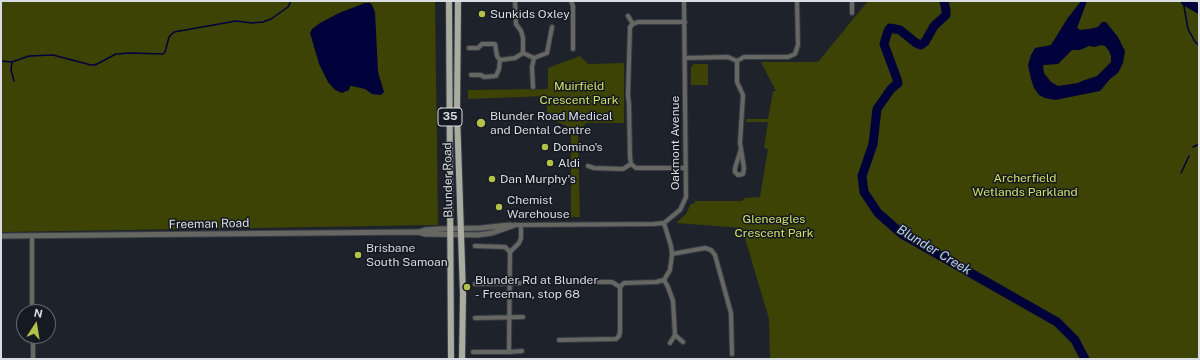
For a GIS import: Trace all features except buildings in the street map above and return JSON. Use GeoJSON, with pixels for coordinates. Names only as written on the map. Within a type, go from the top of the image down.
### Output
{"type":"FeatureCollection","features":[{"type":"Feature","properties":{"kind":"main road","name":"Blunder Road"},"geometry":{"type":"LineString","coordinates":[[449,1],[451,359]]}},
{"type":"Feature","properties":{"kind":"main road","name":"Blunder Road"},"geometry":{"type":"LineString","coordinates":[[458,1],[460,235],[463,295],[462,359]]}},
{"type":"Feature","properties":{"kind":"street"},"geometry":{"type":"LineString","coordinates":[[516,1],[516,24],[521,31],[523,38],[523,53]]}},
{"type":"Feature","properties":{"kind":"street"},"geometry":{"type":"LineString","coordinates":[[572,1],[573,49]]}},
{"type":"Feature","properties":{"kind":"street","name":"Oakmont Avenue"},"geometry":{"type":"LineString","coordinates":[[664,223],[680,210],[686,197],[684,1]]}},
{"type":"Feature","properties":{"kind":"street"},"geometry":{"type":"LineString","coordinates":[[684,58],[728,57],[737,61],[744,58],[788,57],[794,54],[798,45],[797,1]]}},
{"type":"Feature","properties":{"kind":"street"},"geometry":{"type":"LineString","coordinates":[[852,1],[852,13]]}},
{"type":"Feature","properties":{"kind":"street"},"geometry":{"type":"LineString","coordinates":[[628,16],[632,24]]}},
{"type":"Feature","properties":{"kind":"street"},"geometry":{"type":"LineString","coordinates":[[684,22],[638,22],[632,24],[629,33],[628,95],[630,104],[631,164],[636,168],[685,168]]}},
{"type":"Feature","properties":{"kind":"street"},"geometry":{"type":"LineString","coordinates":[[523,53],[534,58],[548,53],[552,27]]}},
{"type":"Feature","properties":{"kind":"street"},"geometry":{"type":"LineString","coordinates":[[469,48],[478,48],[482,44],[495,44],[500,60],[499,69],[496,76],[484,77],[481,75],[471,75]]}},
{"type":"Feature","properties":{"kind":"street"},"geometry":{"type":"LineString","coordinates":[[500,60],[515,58],[523,53]]}},
{"type":"Feature","properties":{"kind":"street"},"geometry":{"type":"LineString","coordinates":[[533,86],[532,67],[534,58]]}},
{"type":"Feature","properties":{"kind":"street"},"geometry":{"type":"LineString","coordinates":[[737,61],[737,82],[743,99],[740,140],[744,171],[743,174],[738,175],[735,172],[735,168],[741,148]]}},
{"type":"Feature","properties":{"kind":"street"},"geometry":{"type":"LineString","coordinates":[[588,166],[594,168],[623,169],[631,164]]}},
{"type":"Feature","properties":{"kind":"street"},"geometry":{"type":"LineString","coordinates":[[450,228],[481,228],[515,224],[664,223],[671,246],[672,254],[670,270],[664,280],[656,282],[624,283],[620,287],[619,336],[616,339],[559,340]]}},
{"type":"Feature","properties":{"kind":"street"},"geometry":{"type":"LineString","coordinates":[[460,235],[485,234],[515,224]]}},
{"type":"Feature","properties":{"kind":"street"},"geometry":{"type":"LineString","coordinates":[[509,352],[510,252],[519,243],[521,238],[521,224]]}},
{"type":"Feature","properties":{"kind":"street","name":"Freeman Road"},"geometry":{"type":"LineString","coordinates":[[1,236],[418,232],[450,228]]}},
{"type":"Feature","properties":{"kind":"street","name":"Freeman Road"},"geometry":{"type":"LineString","coordinates":[[418,232],[425,234],[460,235]]}},
{"type":"Feature","properties":{"kind":"street"},"geometry":{"type":"LineString","coordinates":[[32,236],[32,304]]}},
{"type":"Feature","properties":{"kind":"street"},"geometry":{"type":"LineString","coordinates":[[474,246],[505,247],[510,252]]}},
{"type":"Feature","properties":{"kind":"street"},"geometry":{"type":"LineString","coordinates":[[672,254],[705,248],[711,250],[715,255],[731,313],[732,354]]}},
{"type":"Feature","properties":{"kind":"street"},"geometry":{"type":"LineString","coordinates":[[664,280],[673,301],[675,335],[670,343]]}},
{"type":"Feature","properties":{"kind":"street"},"geometry":{"type":"LineString","coordinates":[[558,282],[612,282],[620,287]]}},
{"type":"Feature","properties":{"kind":"street"},"geometry":{"type":"LineString","coordinates":[[475,284],[520,283]]}},
{"type":"Feature","properties":{"kind":"street"},"geometry":{"type":"LineString","coordinates":[[475,318],[523,317]]}},
{"type":"Feature","properties":{"kind":"street"},"geometry":{"type":"LineString","coordinates":[[675,335],[683,342]]}},
{"type":"Feature","properties":{"kind":"street"},"geometry":{"type":"LineString","coordinates":[[32,344],[33,359]]}},
{"type":"Feature","properties":{"kind":"street"},"geometry":{"type":"LineString","coordinates":[[473,352],[522,351]]}},
{"type":"Feature","properties":{"kind":"green space"},"geometry":{"type":"Polygon","coordinates":[[[1,1],[435,1],[438,225],[1,232],[1,1]]]}},
{"type":"Feature","properties":{"kind":"green space","name":"Archerfield Wetlands Parkland"},"geometry":{"type":"Polygon","coordinates":[[[868,1],[1199,1],[1199,359],[770,359],[769,319],[742,228],[676,223],[686,214],[691,204],[694,204],[695,201],[742,201],[745,198],[760,197],[768,149],[764,148],[768,122],[746,122],[746,119],[768,119],[773,91],[776,91],[761,62],[818,62],[868,1]]]}},
{"type":"Feature","properties":{"kind":"green space","name":"Muirfield Crescent Park"},"geometry":{"type":"Polygon","coordinates":[[[580,56],[588,64],[624,63],[624,123],[586,123],[578,132],[580,217],[571,217],[571,128],[547,117],[547,96],[468,99],[468,90],[548,89],[548,68],[580,56]]]}},
{"type":"Feature","properties":{"kind":"green space"},"geometry":{"type":"Polygon","coordinates":[[[694,64],[708,64],[708,85],[691,85],[691,67],[694,64]]]}},
{"type":"Feature","properties":{"kind":"shaded area"},"geometry":{"type":"Polygon","coordinates":[[[1081,1],[1087,1],[1077,28],[1080,30],[1089,29],[1098,27],[1102,22],[1106,22],[1118,37],[1125,51],[1123,63],[1118,73],[1110,79],[1100,91],[1055,100],[1045,98],[1039,95],[1034,88],[1028,65],[1035,48],[1051,45],[1067,19],[1081,1]],[[1089,46],[1080,50],[1072,50],[1058,64],[1044,65],[1044,73],[1051,82],[1058,86],[1078,83],[1097,76],[1111,62],[1111,56],[1105,46],[1089,46]]]}},
{"type":"Feature","properties":{"kind":"shaded area"},"geometry":{"type":"Polygon","coordinates":[[[365,3],[370,3],[375,12],[378,72],[384,92],[381,95],[372,94],[365,89],[352,86],[350,86],[349,90],[342,93],[335,90],[328,82],[319,64],[310,33],[312,29],[320,23],[339,13],[365,3]]]}},
{"type":"Feature","properties":{"kind":"waterway"},"geometry":{"type":"LineString","coordinates":[[1,61],[12,62],[29,56],[53,55],[95,65],[116,54],[163,54],[165,52],[169,37],[174,32],[236,21],[252,23],[263,22],[271,19],[288,7],[291,1]]}},
{"type":"Feature","properties":{"kind":"waterway","name":"Blunder Creek"},"geometry":{"type":"LineString","coordinates":[[944,1],[946,15],[934,26],[925,42],[921,45],[916,43],[900,30],[890,28],[888,31],[884,44],[898,83],[891,89],[877,109],[873,144],[862,176],[864,192],[878,213],[902,234],[1057,322],[1075,340],[1085,359]]}},
{"type":"Feature","properties":{"kind":"waterway"},"geometry":{"type":"LineString","coordinates":[[1183,1],[1188,29],[1195,42],[1199,45]]}},
{"type":"Feature","properties":{"kind":"waterway"},"geometry":{"type":"LineString","coordinates":[[1185,1],[1199,9]]}},
{"type":"Feature","properties":{"kind":"waterway"},"geometry":{"type":"LineString","coordinates":[[12,62],[11,70],[14,81]]}},
{"type":"Feature","properties":{"kind":"waterway"},"geometry":{"type":"LineString","coordinates":[[1193,147],[1199,145]]}},
{"type":"Feature","properties":{"kind":"waterway"},"geometry":{"type":"LineString","coordinates":[[1181,173],[1189,156]]}},
{"type":"Feature","properties":{"kind":"place","name":"Sunkids Oxley"},"geometry":{"type":"Point","coordinates":[482,14]}},
{"type":"Feature","properties":{"kind":"place","name":"Blunder Road Medical and Dental Centre"},"geometry":{"type":"Point","coordinates":[481,123]}},
{"type":"Feature","properties":{"kind":"place","name":"Domino's"},"geometry":{"type":"Point","coordinates":[545,147]}},
{"type":"Feature","properties":{"kind":"place","name":"Aldi"},"geometry":{"type":"Point","coordinates":[550,163]}},
{"type":"Feature","properties":{"kind":"place","name":"Dan Murphy's"},"geometry":{"type":"Point","coordinates":[492,179]}},
{"type":"Feature","properties":{"kind":"place","name":"Chemist Warehouse"},"geometry":{"type":"Point","coordinates":[499,207]}},
{"type":"Feature","properties":{"kind":"place","name":"Brisbane South Samoan"},"geometry":{"type":"Point","coordinates":[358,255]}},
{"type":"Feature","properties":{"kind":"place","name":"Blunder Rd at Blunder - Freeman, stop 68"},"geometry":{"type":"Point","coordinates":[467,287]}},
{"type":"Feature","properties":{"kind":"park label","name":"Gleneagles Crescent Park"},"geometry":{"type":"Point","coordinates":[774,226]}}]}
